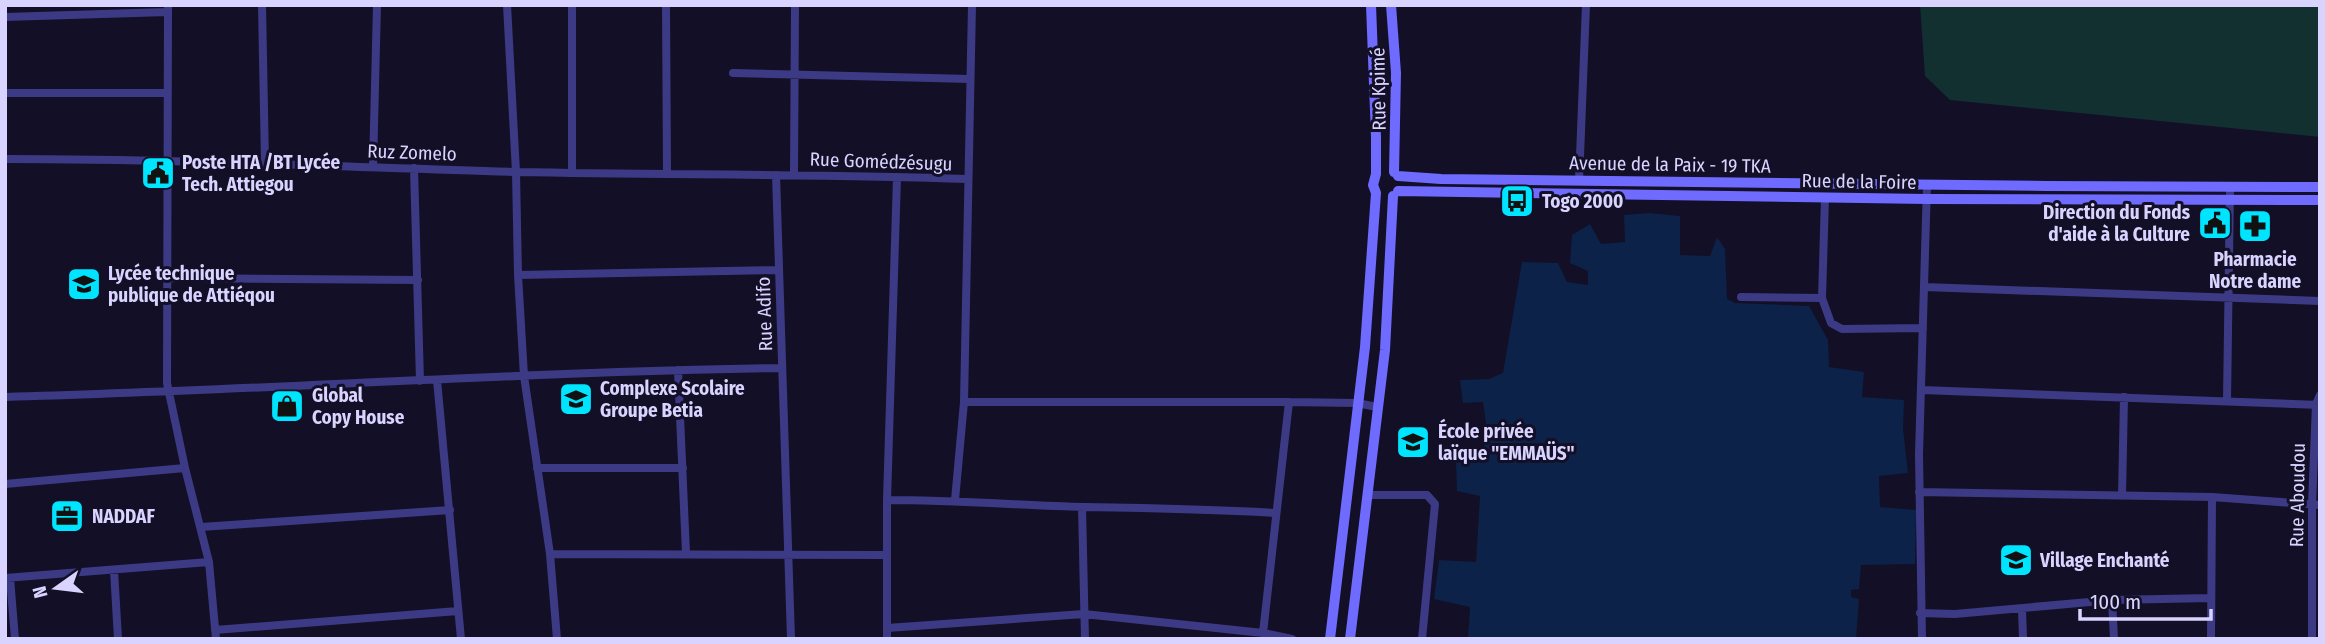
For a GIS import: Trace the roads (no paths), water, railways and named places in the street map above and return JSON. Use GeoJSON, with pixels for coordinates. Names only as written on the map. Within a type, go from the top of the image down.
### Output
{"type":"FeatureCollection","features":[{"type":"Feature","properties":{"kind":"main road"},"geometry":{"type":"LineString","coordinates":[[1330,639],[1365,347],[1376,193],[1373,182],[1377,174],[1371,5]]}},
{"type":"Feature","properties":{"kind":"main road","name":"Rue Kpimé"},"geometry":{"type":"LineString","coordinates":[[1391,5],[1396,73],[1396,174]]}},
{"type":"Feature","properties":{"kind":"main road"},"geometry":{"type":"LineString","coordinates":[[1350,639],[1385,350],[1395,194],[1400,186],[1396,174],[1385,170],[1377,174]]}},
{"type":"Feature","properties":{"kind":"main road","name":"Avenue de la Paix - 19 TKA"},"geometry":{"type":"LineString","coordinates":[[1396,174],[1579,181],[2320,187]]}},
{"type":"Feature","properties":{"kind":"main road"},"geometry":{"type":"LineString","coordinates":[[1376,193],[1384,197],[1395,194]]}},
{"type":"Feature","properties":{"kind":"main road","name":"Rue de la Foire"},"geometry":{"type":"LineString","coordinates":[[1395,194],[2320,200]]}},
{"type":"Feature","properties":{"kind":"street"},"geometry":{"type":"LineString","coordinates":[[262,5],[265,163]]}},
{"type":"Feature","properties":{"kind":"street"},"geometry":{"type":"LineString","coordinates":[[373,167],[377,5]]}},
{"type":"Feature","properties":{"kind":"street"},"geometry":{"type":"LineString","coordinates":[[507,5],[524,376],[550,554],[558,639]]}},
{"type":"Feature","properties":{"kind":"street"},"geometry":{"type":"LineString","coordinates":[[572,5],[572,173]]}},
{"type":"Feature","properties":{"kind":"street"},"geometry":{"type":"LineString","coordinates":[[666,5],[667,173]]}},
{"type":"Feature","properties":{"kind":"street"},"geometry":{"type":"LineString","coordinates":[[776,175],[794,174],[795,5]]}},
{"type":"Feature","properties":{"kind":"street"},"geometry":{"type":"LineString","coordinates":[[954,500],[964,402],[972,5]]}},
{"type":"Feature","properties":{"kind":"street"},"geometry":{"type":"LineString","coordinates":[[1579,181],[1586,5]]}},
{"type":"Feature","properties":{"kind":"street"},"geometry":{"type":"LineString","coordinates":[[5,17],[168,8],[168,393],[209,562],[216,634],[458,611]]}},
{"type":"Feature","properties":{"kind":"street"},"geometry":{"type":"LineString","coordinates":[[733,73],[970,79]]}},
{"type":"Feature","properties":{"kind":"street"},"geometry":{"type":"LineString","coordinates":[[5,93],[167,93]]}},
{"type":"Feature","properties":{"kind":"street","name":"Ruz Zomelo"},"geometry":{"type":"LineString","coordinates":[[5,159],[166,160],[516,172],[776,175]]}},
{"type":"Feature","properties":{"kind":"street"},"geometry":{"type":"LineString","coordinates":[[414,168],[420,381]]}},
{"type":"Feature","properties":{"kind":"street","name":"Rue Gomédzésugu"},"geometry":{"type":"LineString","coordinates":[[794,174],[968,179]]}},
{"type":"Feature","properties":{"kind":"street","name":"Rue Adifo"},"geometry":{"type":"LineString","coordinates":[[776,175],[791,639]]}},
{"type":"Feature","properties":{"kind":"street"},"geometry":{"type":"LineString","coordinates":[[887,639],[887,500],[897,177]]}},
{"type":"Feature","properties":{"kind":"street"},"geometry":{"type":"LineString","coordinates":[[1922,639],[1919,492],[1927,185]]}},
{"type":"Feature","properties":{"kind":"street"},"geometry":{"type":"LineString","coordinates":[[2227,401],[2230,188]]}},
{"type":"Feature","properties":{"kind":"street"},"geometry":{"type":"LineString","coordinates":[[1825,198],[1822,298],[1831,323],[1842,328],[1923,328]]}},
{"type":"Feature","properties":{"kind":"street"},"geometry":{"type":"LineString","coordinates":[[518,275],[778,270]]}},
{"type":"Feature","properties":{"kind":"street"},"geometry":{"type":"LineString","coordinates":[[166,278],[418,280]]}},
{"type":"Feature","properties":{"kind":"street"},"geometry":{"type":"LineString","coordinates":[[1924,287],[2320,301]]}},
{"type":"Feature","properties":{"kind":"street"},"geometry":{"type":"LineString","coordinates":[[1741,297],[1822,298]]}},
{"type":"Feature","properties":{"kind":"street"},"geometry":{"type":"LineString","coordinates":[[5,397],[782,368]]}},
{"type":"Feature","properties":{"kind":"street"},"geometry":{"type":"LineString","coordinates":[[678,370],[686,553]]}},
{"type":"Feature","properties":{"kind":"street"},"geometry":{"type":"LineString","coordinates":[[438,380],[461,639]]}},
{"type":"Feature","properties":{"kind":"street"},"geometry":{"type":"LineString","coordinates":[[1922,390],[2318,405]]}},
{"type":"Feature","properties":{"kind":"street","name":"Rue Aboudou"},"geometry":{"type":"LineString","coordinates":[[2312,639],[2320,395]]}},
{"type":"Feature","properties":{"kind":"street"},"geometry":{"type":"LineString","coordinates":[[2122,496],[2124,397]]}},
{"type":"Feature","properties":{"kind":"street"},"geometry":{"type":"LineString","coordinates":[[964,402],[1289,402],[1357,403],[1377,407]]}},
{"type":"Feature","properties":{"kind":"street"},"geometry":{"type":"LineString","coordinates":[[1264,633],[1289,402]]}},
{"type":"Feature","properties":{"kind":"street"},"geometry":{"type":"LineString","coordinates":[[5,484],[185,468]]}},
{"type":"Feature","properties":{"kind":"street"},"geometry":{"type":"LineString","coordinates":[[537,468],[683,468]]}},
{"type":"Feature","properties":{"kind":"street"},"geometry":{"type":"LineString","coordinates":[[1919,492],[2212,497],[2316,505]]}},
{"type":"Feature","properties":{"kind":"street"},"geometry":{"type":"LineString","coordinates":[[1367,495],[1427,495],[1436,504],[1422,639]]}},
{"type":"Feature","properties":{"kind":"street"},"geometry":{"type":"LineString","coordinates":[[2211,639],[2212,497]]}},
{"type":"Feature","properties":{"kind":"street"},"geometry":{"type":"LineString","coordinates":[[887,500],[954,500],[1276,513]]}},
{"type":"Feature","properties":{"kind":"street"},"geometry":{"type":"LineString","coordinates":[[1082,507],[1085,639]]}},
{"type":"Feature","properties":{"kind":"street"},"geometry":{"type":"LineString","coordinates":[[201,527],[450,510]]}},
{"type":"Feature","properties":{"kind":"street"},"geometry":{"type":"LineString","coordinates":[[550,554],[886,555]]}},
{"type":"Feature","properties":{"kind":"street"},"geometry":{"type":"LineString","coordinates":[[15,639],[8,578],[209,562]]}},
{"type":"Feature","properties":{"kind":"street"},"geometry":{"type":"LineString","coordinates":[[114,570],[118,639]]}},
{"type":"Feature","properties":{"kind":"street"},"geometry":{"type":"LineString","coordinates":[[1920,613],[2022,609],[2112,600],[2210,598]]}},
{"type":"Feature","properties":{"kind":"street"},"geometry":{"type":"LineString","coordinates":[[2112,600],[2114,639]]}},
{"type":"Feature","properties":{"kind":"street"},"geometry":{"type":"LineString","coordinates":[[2022,609],[2023,639]]}},
{"type":"Feature","properties":{"kind":"street"},"geometry":{"type":"LineString","coordinates":[[887,628],[1084,614],[1264,633],[1292,639]]}},
{"type":"Feature","properties":{"kind":"water"},"geometry":{"type":"Polygon","coordinates":[[[1649,213],[1680,216],[1680,255],[1710,256],[1717,237],[1725,249],[1727,299],[1735,303],[1809,306],[1828,340],[1829,367],[1864,372],[1862,397],[1904,400],[1903,429],[1908,473],[1879,476],[1880,507],[1916,510],[1915,564],[1861,565],[1859,589],[1851,590],[1851,597],[1859,599],[1856,639],[1468,639],[1470,607],[1434,599],[1439,560],[1476,562],[1480,496],[1457,491],[1456,460],[1483,458],[1486,423],[1483,402],[1463,403],[1460,380],[1489,379],[1503,373],[1522,262],[1558,263],[1567,282],[1588,285],[1588,271],[1570,263],[1572,235],[1590,224],[1601,244],[1625,242],[1624,215],[1649,213]]]}},
{"type":"Feature","properties":{"kind":"place","name":"Poste HTA /BT Lycée Tech. Attiegou"},"geometry":{"type":"Point","coordinates":[158,173]}},
{"type":"Feature","properties":{"kind":"place","name":"Togo 2000"},"geometry":{"type":"Point","coordinates":[1517,201]}},
{"type":"Feature","properties":{"kind":"place","name":"Direction du Fonds d'aide à la Culture"},"geometry":{"type":"Point","coordinates":[2215,223]}},
{"type":"Feature","properties":{"kind":"place","name":"Pharmacie Notre dame"},"geometry":{"type":"Point","coordinates":[2255,226]}},
{"type":"Feature","properties":{"kind":"place","name":"Lycée technique publique de Attiéqou"},"geometry":{"type":"Point","coordinates":[84,284]}},
{"type":"Feature","properties":{"kind":"place","name":"Complexe Scolaire Groupe Betia"},"geometry":{"type":"Point","coordinates":[576,399]}},
{"type":"Feature","properties":{"kind":"place","name":"Global Copy House"},"geometry":{"type":"Point","coordinates":[287,406]}},
{"type":"Feature","properties":{"kind":"place","name":"École privée laïque \"EMMAÜS\""},"geometry":{"type":"Point","coordinates":[1413,442]}},
{"type":"Feature","properties":{"kind":"place","name":"NADDAF"},"geometry":{"type":"Point","coordinates":[67,516]}},
{"type":"Feature","properties":{"kind":"place","name":"Village Enchanté"},"geometry":{"type":"Point","coordinates":[2016,560]}}]}
